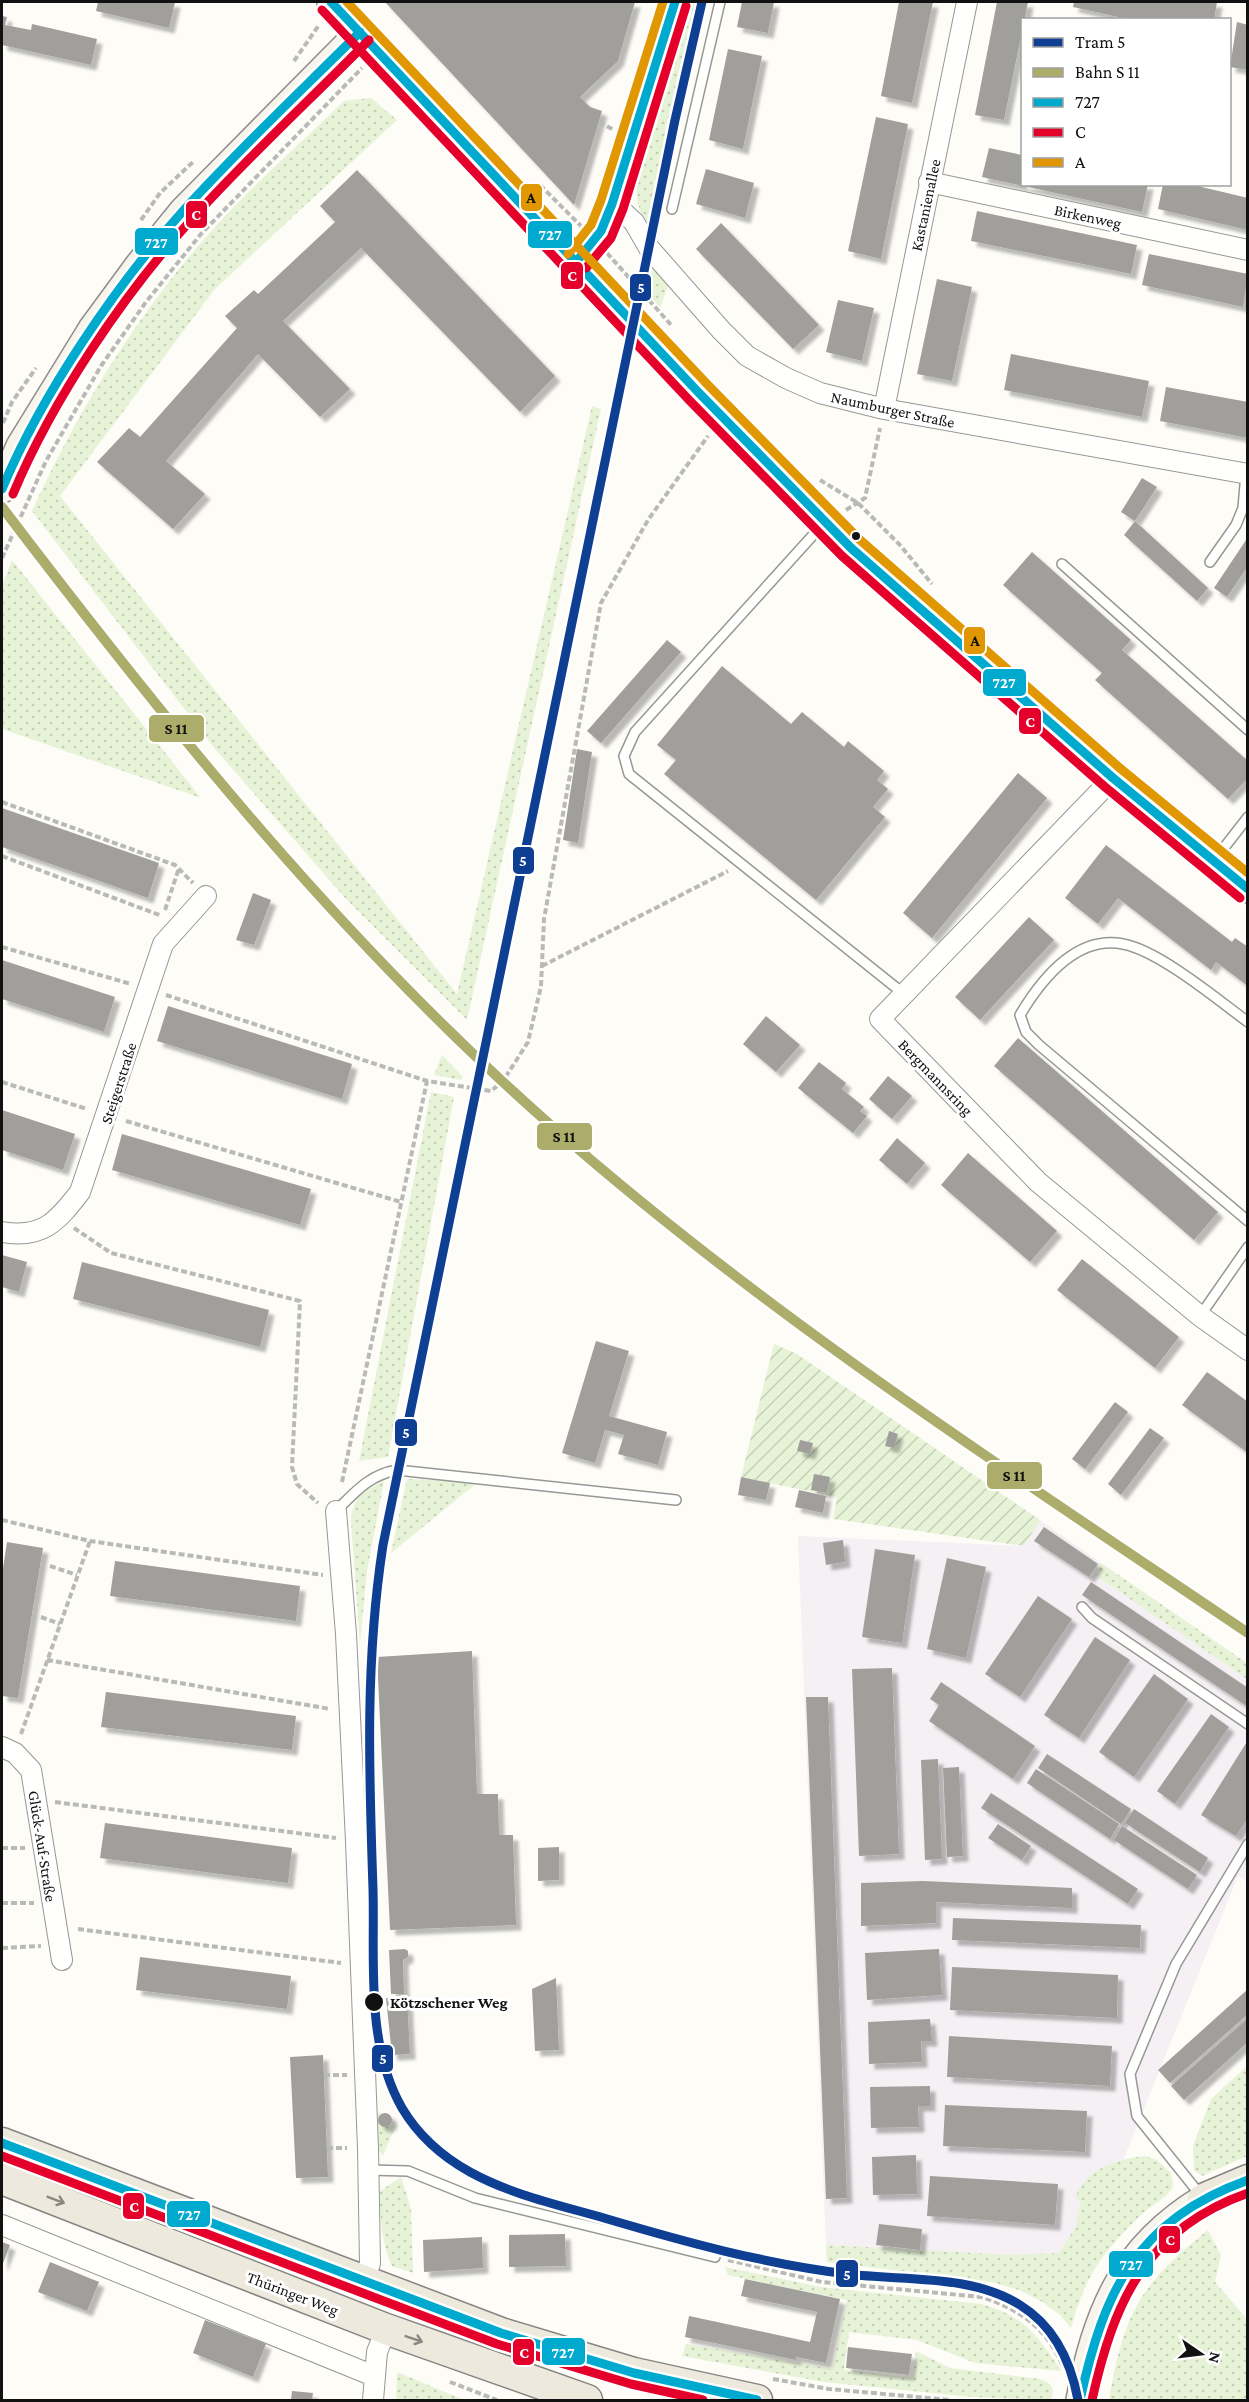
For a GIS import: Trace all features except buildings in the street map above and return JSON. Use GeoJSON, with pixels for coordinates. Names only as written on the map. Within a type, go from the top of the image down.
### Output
{"type":"FeatureCollection","features":[{"type":"Feature","properties":{"kind":"main road"},"geometry":{"type":"LineString","coordinates":[[2,2144],[501,2333],[633,2373],[764,2389]]}},
{"type":"Feature","properties":{"kind":"main road","name":"Thüringer Weg"},"geometry":{"type":"LineString","coordinates":[[2,2179],[386,2329],[584,2400]]}},
{"type":"Feature","properties":{"kind":"main road"},"geometry":{"type":"LineString","coordinates":[[1203,2199],[1248,2180]]}},
{"type":"Feature","properties":{"kind":"street"},"geometry":{"type":"LineString","coordinates":[[331,2],[722,416],[851,548],[1113,778],[1248,889]]}},
{"type":"Feature","properties":{"kind":"street"},"geometry":{"type":"LineString","coordinates":[[577,261],[594,239],[611,207],[675,2]]}},
{"type":"Feature","properties":{"kind":"street","name":"Kastanienallee"},"geometry":{"type":"LineString","coordinates":[[884,410],[929,182],[968,2]]}},
{"type":"Feature","properties":{"kind":"street"},"geometry":{"type":"LineString","coordinates":[[2,489],[26,436],[92,329],[139,265],[183,211],[360,32]]}},
{"type":"Feature","properties":{"kind":"street","name":"Birkenweg"},"geometry":{"type":"LineString","coordinates":[[929,182],[1248,250]]}},
{"type":"Feature","properties":{"kind":"street","name":"Naumburger Straße"},"geometry":{"type":"LineString","coordinates":[[611,207],[622,211],[634,222],[650,248],[721,330],[747,356],[786,378],[820,393],[884,410],[1247,473]]}},
{"type":"Feature","properties":{"kind":"street","name":"Bergmannsring"},"geometry":{"type":"LineString","coordinates":[[1113,778],[880,1019],[1038,1182],[1200,1316],[1248,1350]]}},
{"type":"Feature","properties":{"kind":"street","name":"Steigerstraße"},"geometry":{"type":"LineString","coordinates":[[2,1232],[33,1234],[60,1219],[80,1192],[163,944],[206,896]]}},
{"type":"Feature","properties":{"kind":"street"},"geometry":{"type":"LineString","coordinates":[[336,1511],[342,1578],[356,1841],[369,2170],[370,2263],[365,2280]]}},
{"type":"Feature","properties":{"kind":"street","name":"Glück-Auf-Straße"},"geometry":{"type":"LineString","coordinates":[[8,1750],[31,1770],[59,1944]]}},
{"type":"Feature","properties":{"kind":"street"},"geometry":{"type":"LineString","coordinates":[[1080,2400],[1100,2321],[1120,2278],[1136,2255],[1164,2226],[1203,2199]]}},
{"type":"Feature","properties":{"kind":"street"},"geometry":{"type":"LineString","coordinates":[[2,2225],[374,2376]]}},
{"type":"Feature","properties":{"kind":"street"},"geometry":{"type":"LineString","coordinates":[[372,2400],[377,2352],[386,2329]]}},
{"type":"Feature","properties":{"kind":"lane"},"geometry":{"type":"LineString","coordinates":[[672,209],[720,2]]}},
{"type":"Feature","properties":{"kind":"lane"},"geometry":{"type":"LineString","coordinates":[[1210,562],[1236,525],[1243,508],[1247,473]]}},
{"type":"Feature","properties":{"kind":"lane"},"geometry":{"type":"LineString","coordinates":[[825,522],[635,732],[624,756],[629,774],[904,994]]}},
{"type":"Feature","properties":{"kind":"lane"},"geometry":{"type":"LineString","coordinates":[[1062,564],[1248,730]]}},
{"type":"Feature","properties":{"kind":"lane"},"geometry":{"type":"LineString","coordinates":[[1213,862],[1248,817]]}},
{"type":"Feature","properties":{"kind":"lane"},"geometry":{"type":"LineString","coordinates":[[1248,1022],[1154,956],[1123,944],[1077,951],[1037,987],[1020,1015],[1026,1032],[1039,1045],[1248,1221]]}},
{"type":"Feature","properties":{"kind":"lane"},"geometry":{"type":"LineString","coordinates":[[1200,1316],[1248,1247]]}},
{"type":"Feature","properties":{"kind":"lane"},"geometry":{"type":"LineString","coordinates":[[336,1511],[368,1479],[397,1470],[676,1500]]}},
{"type":"Feature","properties":{"kind":"lane"},"geometry":{"type":"LineString","coordinates":[[1082,1607],[1092,1618],[1248,1724]]}},
{"type":"Feature","properties":{"kind":"lane"},"geometry":{"type":"LineString","coordinates":[[1203,2199],[1137,2116],[1130,2074],[1176,1964],[1248,1844]]}},
{"type":"Feature","properties":{"kind":"lane"},"geometry":{"type":"LineString","coordinates":[[369,2170],[408,2171],[475,2198],[715,2257]]}},
{"type":"Feature","properties":{"kind":"path"},"geometry":{"type":"LineString","coordinates":[[2,558],[46,461],[101,366],[146,302],[201,234],[379,52]]}},
{"type":"Feature","properties":{"kind":"path"},"geometry":{"type":"LineString","coordinates":[[594,239],[676,330]]}},
{"type":"Feature","properties":{"kind":"path"},"geometry":{"type":"LineString","coordinates":[[825,522],[866,498],[884,410]]}},
{"type":"Feature","properties":{"kind":"path"},"geometry":{"type":"LineString","coordinates":[[2,947],[149,990],[427,1081],[491,1091],[503,1081],[528,1042],[541,986],[544,919],[601,603],[648,520],[722,416]]}},
{"type":"Feature","properties":{"kind":"path"},"geometry":{"type":"LineString","coordinates":[[818,478],[858,503],[938,590]]}},
{"type":"Feature","properties":{"kind":"path"},"geometry":{"type":"LineString","coordinates":[[2,802],[175,865],[206,896]]}},
{"type":"Feature","properties":{"kind":"path"},"geometry":{"type":"LineString","coordinates":[[2,856],[162,916],[179,868]]}},
{"type":"Feature","properties":{"kind":"path"},"geometry":{"type":"LineString","coordinates":[[542,967],[743,863]]}},
{"type":"Feature","properties":{"kind":"path"},"geometry":{"type":"LineString","coordinates":[[60,1219],[111,1253],[300,1301],[292,1467],[297,1484],[323,1507],[336,1511],[427,1081]]}},
{"type":"Feature","properties":{"kind":"path"},"geometry":{"type":"LineString","coordinates":[[2,1082],[107,1116],[401,1202]]}},
{"type":"Feature","properties":{"kind":"path"},"geometry":{"type":"LineString","coordinates":[[2,1520],[90,1541],[342,1578]]}},
{"type":"Feature","properties":{"kind":"path"},"geometry":{"type":"LineString","coordinates":[[8,1750],[47,1660],[90,1541]]}},
{"type":"Feature","properties":{"kind":"path"},"geometry":{"type":"LineString","coordinates":[[50,1566],[77,1575]]}},
{"type":"Feature","properties":{"kind":"path"},"geometry":{"type":"LineString","coordinates":[[41,1617],[60,1623]]}},
{"type":"Feature","properties":{"kind":"path"},"geometry":{"type":"LineString","coordinates":[[47,1660],[349,1712]]}},
{"type":"Feature","properties":{"kind":"path"},"geometry":{"type":"LineString","coordinates":[[36,1799],[356,1841]]}},
{"type":"Feature","properties":{"kind":"path"},"geometry":{"type":"LineString","coordinates":[[2,1903],[52,1903]]}},
{"type":"Feature","properties":{"kind":"path"},"geometry":{"type":"LineString","coordinates":[[2,1948],[59,1944],[360,1966]]}},
{"type":"Feature","properties":{"kind":"path"},"geometry":{"type":"LineString","coordinates":[[715,2257],[822,2282],[981,2297],[1002,2303],[1035,2324],[1050,2342],[1064,2372]]}},
{"type":"Feature","properties":{"kind":"path"},"geometry":{"type":"LineString","coordinates":[[764,2389],[829,2389],[950,2400]]}},
{"type":"Feature","properties":{"kind":"shaded area"},"geometry":{"type":"Polygon","coordinates":[[[1040,1520],[1101,1563],[1095,1575],[1247,1679],[1247,1882],[1238,1876],[1082,2262],[826,2245],[798,1536],[1024,1546],[1040,1520]]]}},
{"type":"Feature","properties":{"kind":"green space"},"geometry":{"type":"Polygon","coordinates":[[[687,2],[696,2],[647,227],[638,202],[637,176],[687,2]]]}},
{"type":"Feature","properties":{"kind":"green space"},"geometry":{"type":"Polygon","coordinates":[[[371,98],[397,120],[214,290],[60,496],[457,994],[592,406],[601,409],[467,1020],[346,899],[216,750],[32,511],[94,393],[117,355],[168,282],[240,200],[344,101],[371,98]]]}},
{"type":"Feature","properties":{"kind":"green space"},"geometry":{"type":"Polygon","coordinates":[[[653,266],[668,286],[660,308],[648,293],[653,266]]]}},
{"type":"Feature","properties":{"kind":"green space"},"geometry":{"type":"Polygon","coordinates":[[[12,560],[201,798],[2,729],[2,586],[12,560]]]}},
{"type":"Feature","properties":{"kind":"green space"},"geometry":{"type":"Polygon","coordinates":[[[442,1055],[463,1077],[461,1080],[434,1075],[442,1055]]]}},
{"type":"Feature","properties":{"kind":"green space"},"geometry":{"type":"Polygon","coordinates":[[[431,1092],[454,1097],[388,1457],[359,1461],[431,1092]]]}},
{"type":"Feature","properties":{"kind":"green space"},"geometry":{"type":"Polygon","coordinates":[[[774,1344],[797,1354],[1040,1520],[1024,1546],[833,1519],[837,1497],[741,1477],[774,1344]]]}},
{"type":"Feature","properties":{"kind":"green space"},"geometry":{"type":"Polygon","coordinates":[[[407,1479],[478,1482],[391,1553],[407,1479]]]}},
{"type":"Feature","properties":{"kind":"green space"},"geometry":{"type":"Polygon","coordinates":[[[384,1481],[367,1571],[360,1644],[352,1513],[360,1496],[384,1481]]]}},
{"type":"Feature","properties":{"kind":"green space"},"geometry":{"type":"Polygon","coordinates":[[[1101,1563],[1247,1663],[1247,1679],[1095,1575],[1101,1563]]]}},
{"type":"Feature","properties":{"kind":"green space"},"geometry":{"type":"Polygon","coordinates":[[[1247,2066],[1247,2156],[1202,2176],[1194,2170],[1193,2146],[1211,2099],[1247,2066]]]}},
{"type":"Feature","properties":{"kind":"green space"},"geometry":{"type":"Polygon","coordinates":[[[377,2111],[393,2122],[395,2127],[383,2156],[378,2150],[377,2111]]]}},
{"type":"Feature","properties":{"kind":"green space"},"geometry":{"type":"Polygon","coordinates":[[[1145,2156],[1157,2160],[1171,2173],[1173,2187],[1141,2215],[1106,2253],[1089,2279],[1071,2328],[1060,2315],[1041,2301],[1019,2290],[991,2282],[827,2262],[826,2245],[1012,2255],[1059,2253],[1076,2227],[1081,2201],[1075,2198],[1086,2180],[1103,2167],[1145,2156]]]}},
{"type":"Feature","properties":{"kind":"green space"},"geometry":{"type":"Polygon","coordinates":[[[401,2177],[411,2209],[413,2273],[392,2266],[382,2230],[379,2192],[401,2177]]]}},
{"type":"Feature","properties":{"kind":"green space"},"geometry":{"type":"Polygon","coordinates":[[[1208,2230],[1221,2255],[1215,2282],[1247,2319],[1247,2400],[1109,2400],[1121,2344],[1138,2303],[1150,2285],[1166,2268],[1208,2230]]]}},
{"type":"Feature","properties":{"kind":"green space"},"geometry":{"type":"Polygon","coordinates":[[[725,2267],[821,2287],[981,2304],[996,2309],[1008,2314],[1028,2328],[1061,2371],[975,2363],[917,2340],[849,2332],[844,2370],[913,2378],[916,2351],[950,2368],[1040,2379],[1050,2384],[1053,2390],[1051,2400],[972,2397],[824,2382],[682,2356],[686,2344],[832,2369],[847,2300],[728,2275],[725,2267]]]}},
{"type":"Feature","properties":{"kind":"green space"},"geometry":{"type":"Polygon","coordinates":[[[397,2372],[464,2400],[396,2400],[397,2372]]]}},
{"type":"Feature","properties":{"kind":"tram line","name":"5"},"geometry":{"type":"LineString","coordinates":[[702,2],[675,120],[383,1545],[373,1631],[370,1716],[373,1973],[377,2029],[390,2083],[408,2118],[432,2144],[470,2172],[536,2199],[725,2251],[817,2270],[959,2283],[1001,2295],[1032,2314],[1051,2334],[1066,2359],[1078,2400]]}},
{"type":"Feature","properties":{"kind":"transit line","name":"727"},"geometry":{"type":"LineString","coordinates":[[331,2],[699,393],[851,548],[1113,778],[1248,889]]}},
{"type":"Feature","properties":{"kind":"transit line","name":"A"},"geometry":{"type":"LineString","coordinates":[[347,2],[708,385],[859,539],[1121,769],[1248,873]]}},
{"type":"Feature","properties":{"kind":"transit line","name":"A"},"geometry":{"type":"LineString","coordinates":[[568,254],[591,225],[601,200],[663,2]]}},
{"type":"Feature","properties":{"kind":"transit line","name":"727"},"geometry":{"type":"LineString","coordinates":[[577,261],[601,231],[612,204],[675,2]]}},
{"type":"Feature","properties":{"kind":"transit line","name":"C"},"geometry":{"type":"LineString","coordinates":[[586,268],[611,238],[623,209],[686,6]]}},
{"type":"Feature","properties":{"kind":"transit line","name":"C"},"geometry":{"type":"LineString","coordinates":[[322,10],[690,401],[842,556],[1105,787],[1240,898]]}},
{"type":"Feature","properties":{"kind":"transit line","name":"727"},"geometry":{"type":"LineString","coordinates":[[2,489],[18,453],[58,380],[106,307],[157,241],[204,188],[360,32]]}},
{"type":"Feature","properties":{"kind":"transit line","name":"C"},"geometry":{"type":"LineString","coordinates":[[13,494],[29,458],[69,385],[116,314],[166,249],[213,196],[369,40]]}},
{"type":"Feature","properties":{"kind":"transit line"},"geometry":{"type":"LineString","coordinates":[[2,507],[130,672],[263,832],[403,985],[477,1058],[554,1128],[636,1197],[806,1329],[981,1453],[1248,1633]]}},
{"type":"Feature","properties":{"kind":"transit line","name":"727"},"geometry":{"type":"LineString","coordinates":[[2,2143],[501,2333],[634,2373],[757,2400]]}},
{"type":"Feature","properties":{"kind":"transit line","name":"C"},"geometry":{"type":"LineString","coordinates":[[2,2156],[497,2344],[631,2384],[703,2400]]}},
{"type":"Feature","properties":{"kind":"transit line","name":"727"},"geometry":{"type":"LineString","coordinates":[[1080,2400],[1101,2325],[1114,2293],[1131,2264],[1152,2238],[1178,2216],[1210,2196],[1248,2180]]}},
{"type":"Feature","properties":{"kind":"transit line","name":"C"},"geometry":{"type":"LineString","coordinates":[[1092,2400],[1111,2331],[1124,2300],[1140,2273],[1160,2248],[1184,2227],[1213,2208],[1248,2193]]}},
{"type":"Feature","properties":{"kind":"place","name":"Kötzschener Weg"},"geometry":{"type":"Point","coordinates":[374,2002]}}]}
